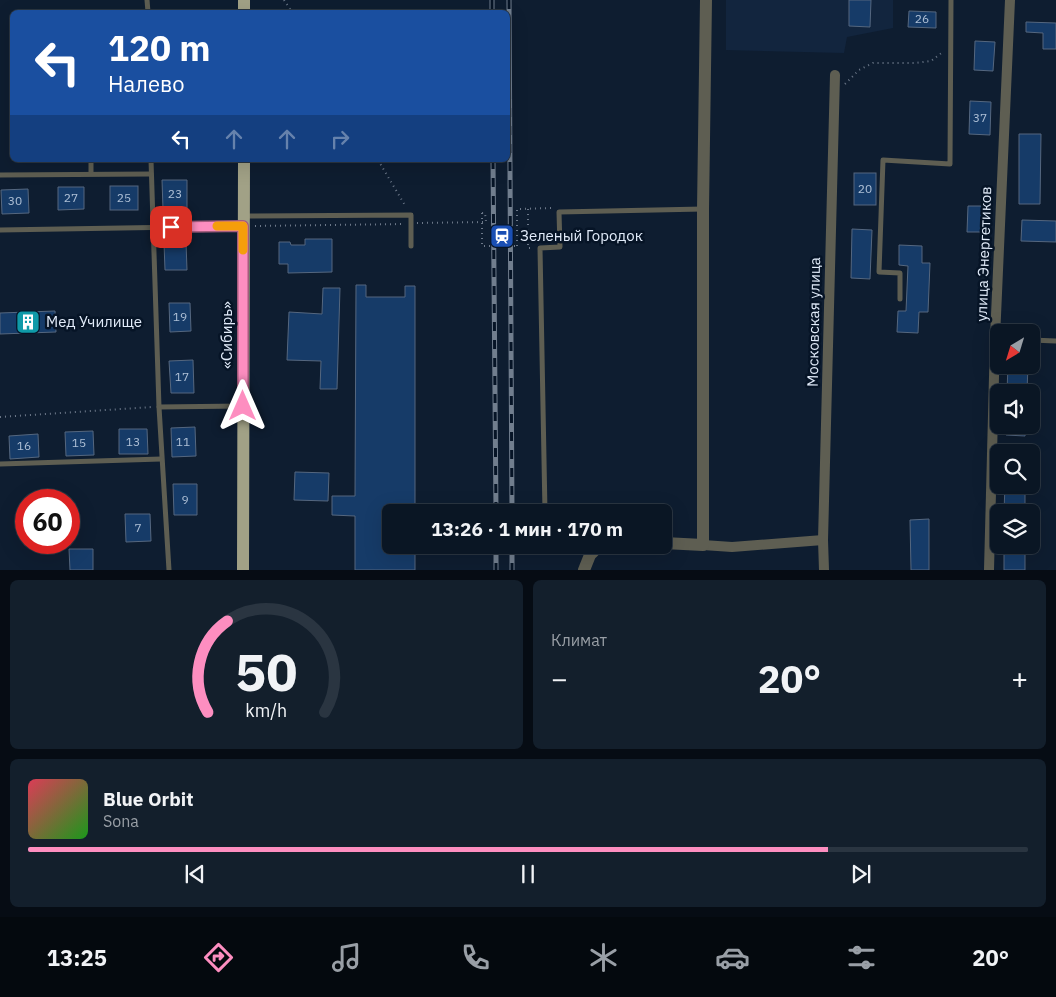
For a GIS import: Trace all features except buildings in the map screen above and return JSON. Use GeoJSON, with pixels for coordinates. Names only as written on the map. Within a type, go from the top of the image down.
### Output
{"type":"FeatureCollection","features":[{"type":"Feature","properties":{"kind":"main road","name":"«Сибирь»"},"geometry":{"type":"LineString","coordinates":[[243,570],[246,222],[244,162]]}},
{"type":"Feature","properties":{"kind":"street"},"geometry":{"type":"LineString","coordinates":[[703,545],[703,209],[706,0]]}},
{"type":"Feature","properties":{"kind":"street","name":"улица Энергетиков"},"geometry":{"type":"LineString","coordinates":[[998,324],[1010,0]]}},
{"type":"Feature","properties":{"kind":"street","name":"Московская улица"},"geometry":{"type":"LineString","coordinates":[[824,570],[823,540],[835,75]]}},
{"type":"Feature","properties":{"kind":"street","name":"улица Энергетиков"},"geometry":{"type":"LineString","coordinates":[[989,570],[996,374]]}},
{"type":"Feature","properties":{"kind":"street"},"geometry":{"type":"LineString","coordinates":[[672,543],[732,547],[823,540]]}},
{"type":"Feature","properties":{"kind":"street"},"geometry":{"type":"LineString","coordinates":[[584,570],[591,554]]}},
{"type":"Feature","properties":{"kind":"lane"},"geometry":{"type":"LineString","coordinates":[[900,299],[900,273],[879,272],[883,160],[950,164],[951,0]]}},
{"type":"Feature","properties":{"kind":"lane"},"geometry":{"type":"LineString","coordinates":[[91,162],[91,173]]}},
{"type":"Feature","properties":{"kind":"lane"},"geometry":{"type":"LineString","coordinates":[[151,162],[161,459],[169,570]]}},
{"type":"Feature","properties":{"kind":"lane"},"geometry":{"type":"LineString","coordinates":[[0,175],[151,174]]}},
{"type":"Feature","properties":{"kind":"lane"},"geometry":{"type":"LineString","coordinates":[[545,504],[540,248],[560,247],[559,212],[703,209]]}},
{"type":"Feature","properties":{"kind":"lane"},"geometry":{"type":"LineString","coordinates":[[0,230],[153,227],[411,215],[411,246]]}},
{"type":"Feature","properties":{"kind":"lane"},"geometry":{"type":"LineString","coordinates":[[1040,340],[1056,341]]}},
{"type":"Feature","properties":{"kind":"lane"},"geometry":{"type":"LineString","coordinates":[[159,406],[243,406]]}},
{"type":"Feature","properties":{"kind":"lane"},"geometry":{"type":"LineString","coordinates":[[0,464],[161,459]]}},
{"type":"Feature","properties":{"kind":"path"},"geometry":{"type":"LineString","coordinates":[[835,95],[859,70],[873,63],[931,61],[951,45]]}},
{"type":"Feature","properties":{"kind":"path"},"geometry":{"type":"LineString","coordinates":[[379,162],[411,215]]}},
{"type":"Feature","properties":{"kind":"path"},"geometry":{"type":"LineString","coordinates":[[528,208],[528,248],[540,248]]}},
{"type":"Feature","properties":{"kind":"path"},"geometry":{"type":"LineString","coordinates":[[246,222],[411,224],[486,222],[485,213],[482,213],[482,246],[517,246],[517,209],[553,208]]}},
{"type":"Feature","properties":{"kind":"path"},"geometry":{"type":"LineString","coordinates":[[528,239],[560,237]]}},
{"type":"Feature","properties":{"kind":"path"},"geometry":{"type":"LineString","coordinates":[[0,417],[159,406]]}},
{"type":"Feature","properties":{"kind":"shaded area"},"geometry":{"type":"Polygon","coordinates":[[[726,0],[893,0],[893,28],[847,37],[844,53],[726,50],[726,0]]]}},
{"type":"Feature","properties":{"kind":"railway"},"geometry":{"type":"LineString","coordinates":[[492,0],[492,10]]}},
{"type":"Feature","properties":{"kind":"railway"},"geometry":{"type":"LineString","coordinates":[[509,0],[509,10]]}},
{"type":"Feature","properties":{"kind":"railway"},"geometry":{"type":"LineString","coordinates":[[493,162],[496,504]]}},
{"type":"Feature","properties":{"kind":"railway"},"geometry":{"type":"LineString","coordinates":[[510,162],[512,504]]}},
{"type":"Feature","properties":{"kind":"railway"},"geometry":{"type":"LineString","coordinates":[[496,554],[496,570]]}},
{"type":"Feature","properties":{"kind":"railway"},"geometry":{"type":"LineString","coordinates":[[512,554],[512,570]]}},
{"type":"Feature","properties":{"kind":"slow traffic"},"geometry":{"type":"LineString","coordinates":[[217,226],[243,226],[243,250]]}},
{"type":"Feature","properties":{"kind":"place","name":"Зеленый Городок"},"geometry":{"type":"Point","coordinates":[502,236]}},
{"type":"Feature","properties":{"kind":"place","name":"Мед Училище"},"geometry":{"type":"Point","coordinates":[28,322]}},
{"type":"Feature","properties":{"kind":"route"},"geometry":{"type":"LineString","coordinates":[[171,227],[243,226],[243,406]]}}]}
